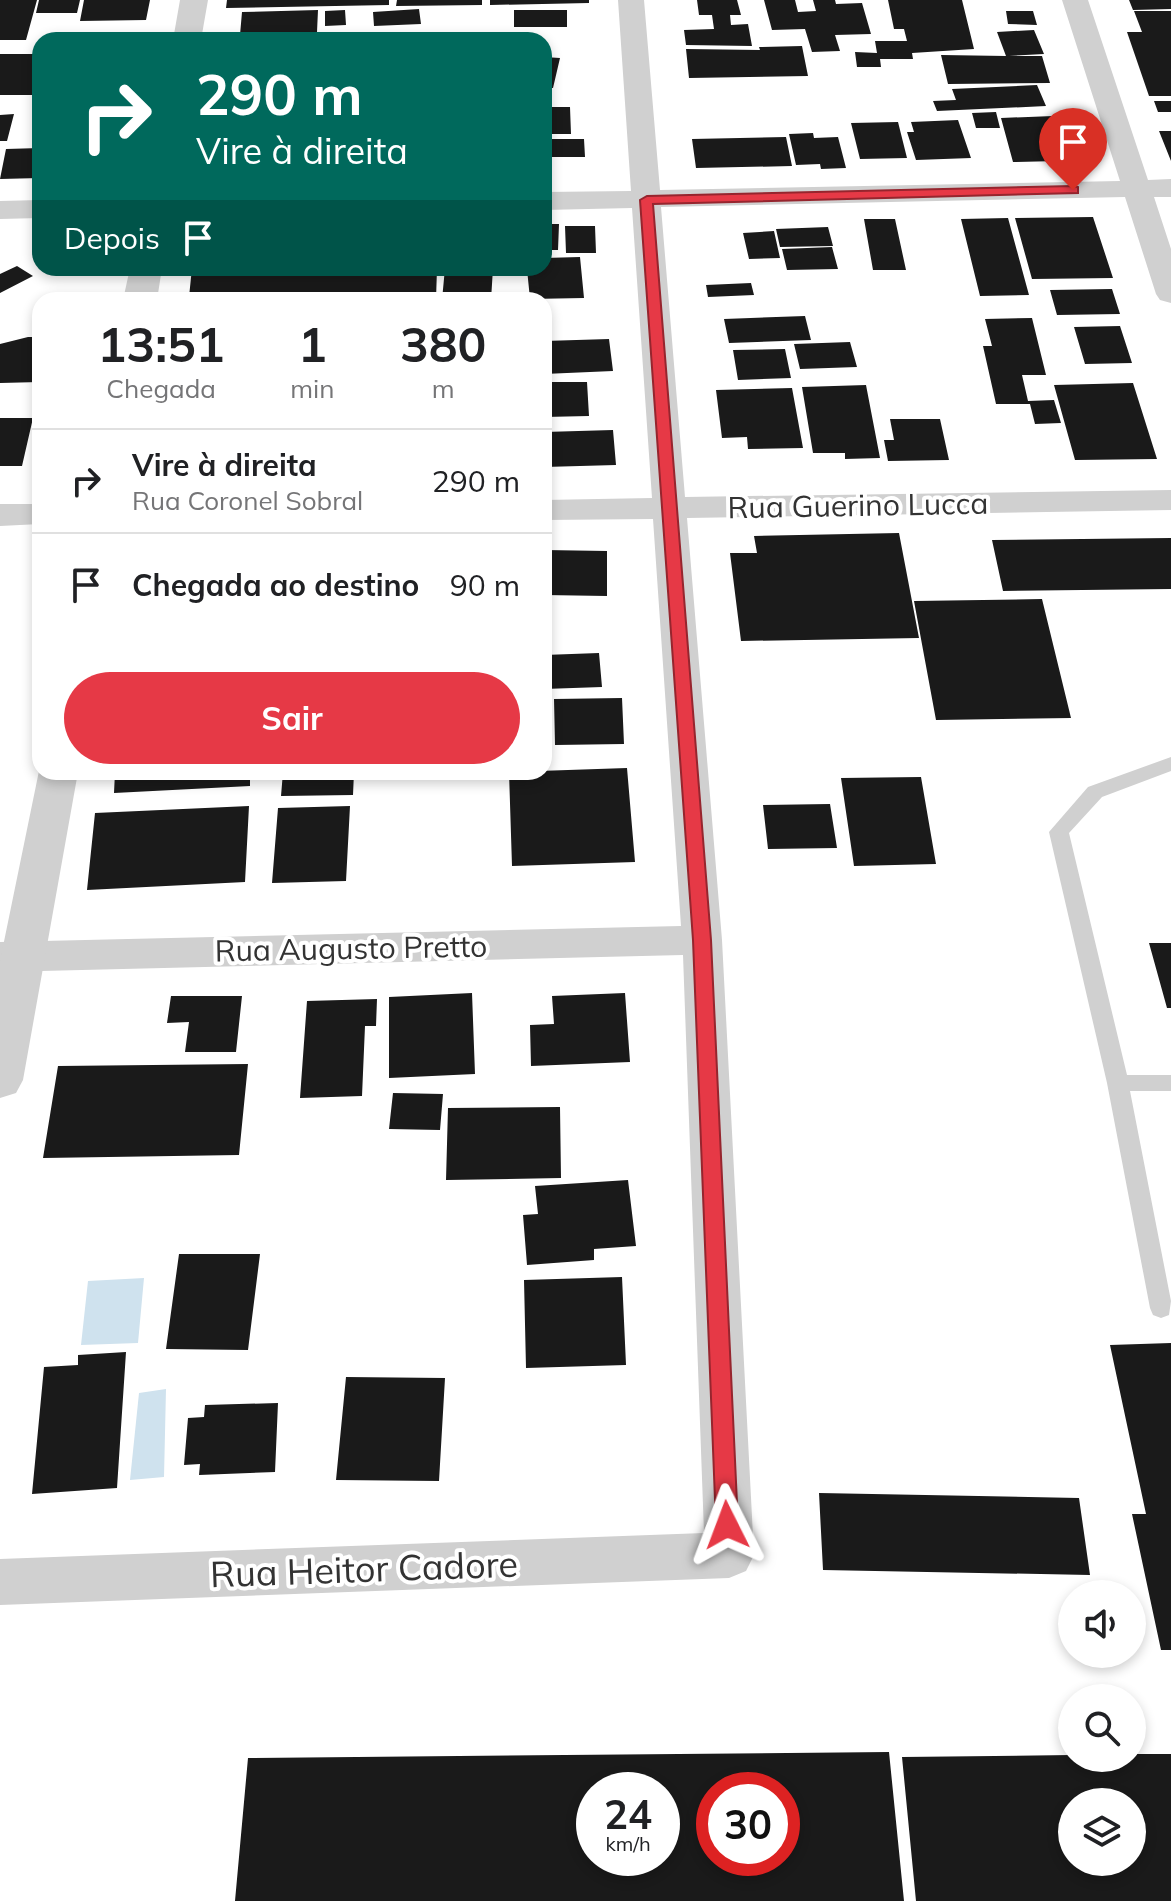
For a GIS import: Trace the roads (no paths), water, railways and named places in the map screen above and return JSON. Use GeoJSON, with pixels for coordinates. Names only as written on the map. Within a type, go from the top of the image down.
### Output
{"type":"FeatureCollection","features":[{"type":"Feature","properties":{"kind":"street"},"geometry":{"type":"LineString","coordinates":[[188,32],[194,0]]}},
{"type":"Feature","properties":{"kind":"street"},"geometry":{"type":"LineString","coordinates":[[631,0],[702,940]]}},
{"type":"Feature","properties":{"kind":"street"},"geometry":{"type":"LineString","coordinates":[[1075,0],[1171,294]]}},
{"type":"Feature","properties":{"kind":"street"},"geometry":{"type":"LineString","coordinates":[[552,201],[1171,188]]}},
{"type":"Feature","properties":{"kind":"street"},"geometry":{"type":"LineString","coordinates":[[0,210],[32,209]]}},
{"type":"Feature","properties":{"kind":"street","name":"Rua Guerino Lucca"},"geometry":{"type":"LineString","coordinates":[[552,510],[1171,500]]}},
{"type":"Feature","properties":{"kind":"street"},"geometry":{"type":"LineString","coordinates":[[0,515],[32,514]]}},
{"type":"Feature","properties":{"kind":"street"},"geometry":{"type":"LineString","coordinates":[[0,1080],[12,957],[55,780]]}},
{"type":"Feature","properties":{"kind":"street","name":"Rua Augusto Pretto"},"geometry":{"type":"LineString","coordinates":[[12,957],[702,940]]}},
{"type":"Feature","properties":{"kind":"street","name":"Rua Heitor Cadore"},"geometry":{"type":"LineString","coordinates":[[0,1582],[729,1555],[702,940]]}},
{"type":"Feature","properties":{"kind":"lane"},"geometry":{"type":"LineString","coordinates":[[1161,1308],[1118,1083],[1059,832],[1095,792],[1171,764]]}},
{"type":"Feature","properties":{"kind":"lane"},"geometry":{"type":"LineString","coordinates":[[1118,1083],[1171,1083]]}},
{"type":"Feature","properties":{"kind":"water"},"geometry":{"type":"Polygon","coordinates":[[[144,1278],[138,1343],[81,1345],[88,1281],[144,1278]]]}},
{"type":"Feature","properties":{"kind":"water"},"geometry":{"type":"Polygon","coordinates":[[[166,1389],[164,1477],[130,1480],[139,1393],[166,1389]]]}}]}
